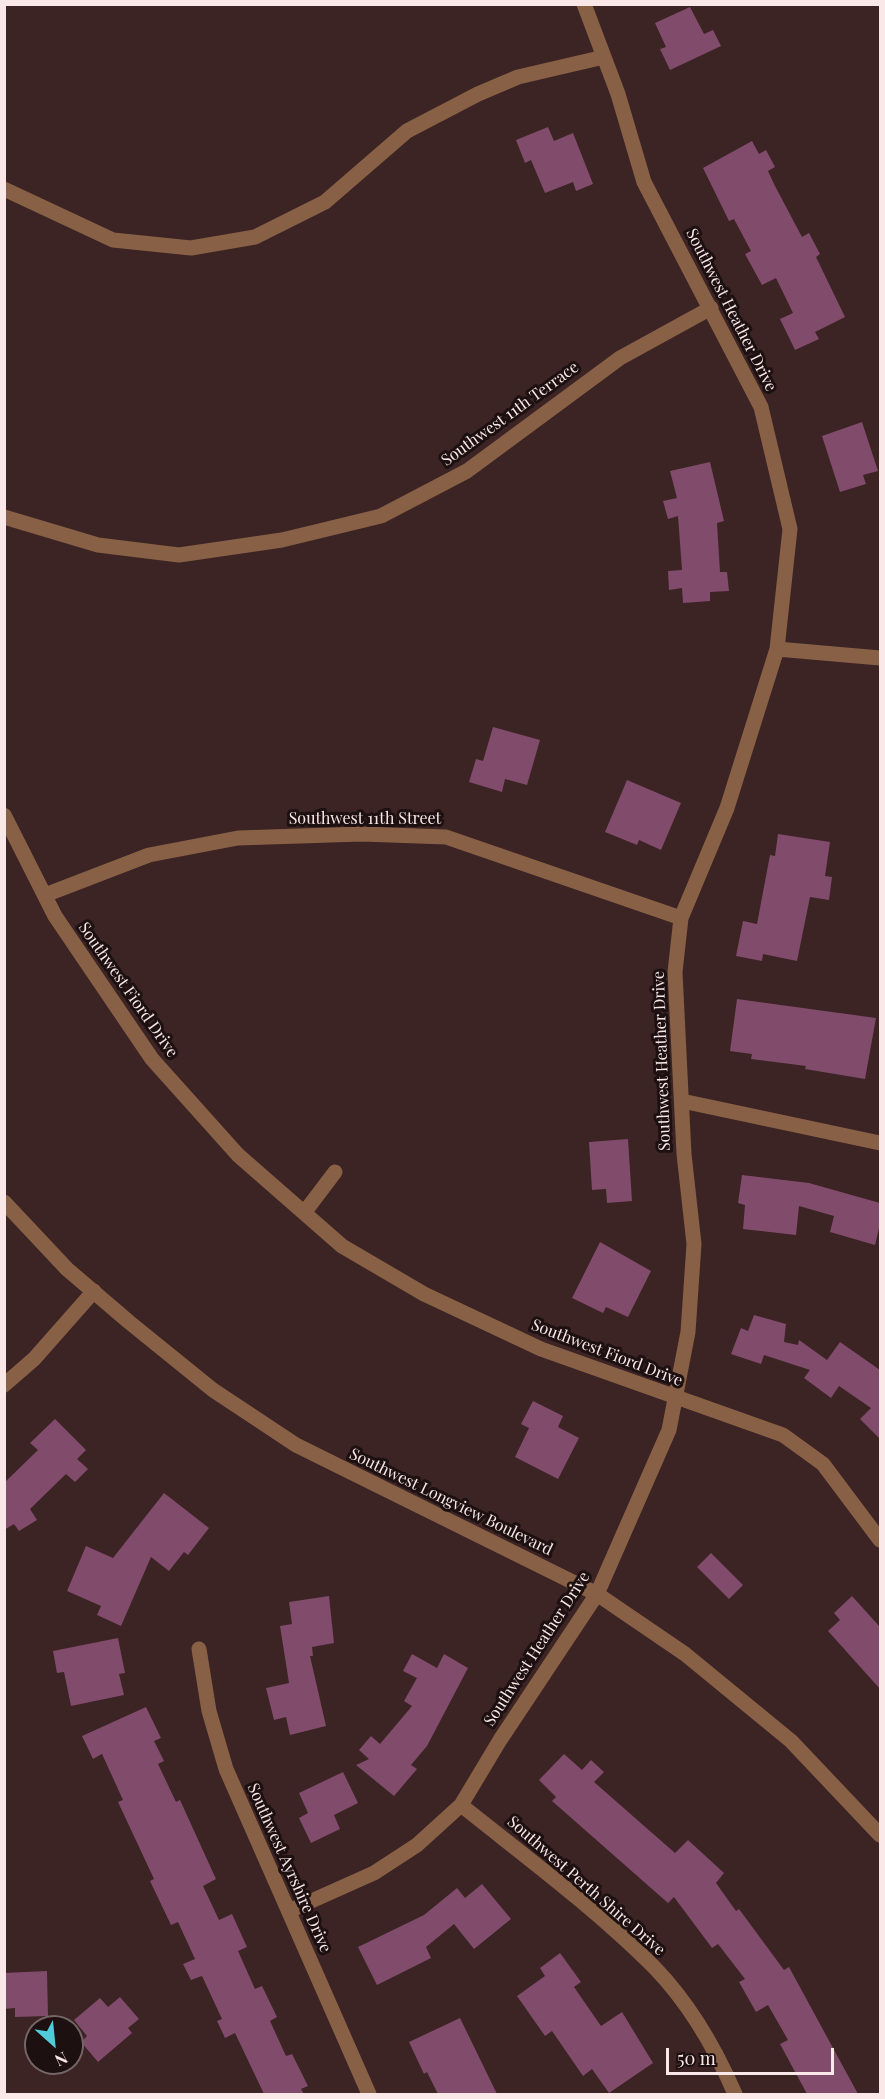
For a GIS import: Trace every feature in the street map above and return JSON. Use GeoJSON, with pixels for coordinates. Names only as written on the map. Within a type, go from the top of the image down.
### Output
{"type":"FeatureCollection","features":[{"type":"Feature","properties":{"kind":"street","name":"Southwest Heather Drive"},"geometry":{"type":"LineString","coordinates":[[288,1911],[374,1873],[417,1845],[461,1805],[500,1740],[597,1594],[669,1430],[688,1332],[694,1244],[682,1101],[675,972],[681,918],[727,808],[777,649],[790,529],[761,407],[644,182],[618,94],[584,4]]}},
{"type":"Feature","properties":{"kind":"street"},"geometry":{"type":"LineString","coordinates":[[4,189],[113,240],[191,248],[255,237],[326,202],[407,131],[518,77],[604,57]]}},
{"type":"Feature","properties":{"kind":"street","name":"Southwest 11th Terrace"},"geometry":{"type":"LineString","coordinates":[[5,520],[98,544],[179,555],[282,540],[381,516],[467,471],[620,358],[711,308]]}},
{"type":"Feature","properties":{"kind":"street"},"geometry":{"type":"LineString","coordinates":[[777,649],[880,658]]}},
{"type":"Feature","properties":{"kind":"street","name":"Southwest Fiord Drive"},"geometry":{"type":"LineString","coordinates":[[4,815],[55,916],[152,1059],[238,1155],[342,1246],[424,1294],[541,1349],[675,1399],[783,1435],[823,1464],[880,1540]]}},
{"type":"Feature","properties":{"kind":"street","name":"Southwest 11th Street"},"geometry":{"type":"LineString","coordinates":[[45,895],[149,855],[238,838],[362,834],[434,836],[446,837],[681,918]]}},
{"type":"Feature","properties":{"kind":"street"},"geometry":{"type":"LineString","coordinates":[[682,1101],[880,1143]]}},
{"type":"Feature","properties":{"kind":"street"},"geometry":{"type":"LineString","coordinates":[[304,1213],[335,1172]]}},
{"type":"Feature","properties":{"kind":"street","name":"Southwest Longview Boulevard"},"geometry":{"type":"LineString","coordinates":[[4,1202],[67,1269],[213,1390],[296,1445],[597,1594],[685,1654],[791,1741],[880,1834]]}},
{"type":"Feature","properties":{"kind":"street"},"geometry":{"type":"LineString","coordinates":[[4,1385],[34,1359],[94,1291]]}},
{"type":"Feature","properties":{"kind":"street","name":"Southwest Ayrshire Drive"},"geometry":{"type":"LineString","coordinates":[[200,1649],[209,1711],[226,1769],[369,2094]]}},
{"type":"Feature","properties":{"kind":"street","name":"Southwest Perth Shire Drive"},"geometry":{"type":"LineString","coordinates":[[461,1805],[586,1906],[655,1969],[698,2024],[735,2094]]}},
{"type":"Feature","properties":{"kind":"building"},"geometry":{"type":"Polygon","coordinates":[[[690,7],[704,34],[713,30],[721,46],[670,70],[660,49],[666,47],[655,23],[690,7]]]}},
{"type":"Feature","properties":{"kind":"building"},"geometry":{"type":"Polygon","coordinates":[[[548,127],[554,141],[573,133],[593,184],[576,191],[573,182],[545,193],[531,160],[525,163],[516,140],[548,127]]]}},
{"type":"Feature","properties":{"kind":"building"},"geometry":{"type":"Polygon","coordinates":[[[752,141],[759,154],[766,150],[775,167],[768,171],[775,186],[802,237],[809,233],[820,254],[816,257],[845,317],[815,332],[819,339],[795,350],[780,319],[793,313],[776,278],[762,285],[745,254],[751,251],[734,219],[729,221],[703,168],[752,141]]]}},
{"type":"Feature","properties":{"kind":"building"},"geometry":{"type":"Polygon","coordinates":[[[862,422],[878,471],[863,475],[866,484],[840,492],[822,436],[862,422]]]}},
{"type":"Feature","properties":{"kind":"building"},"geometry":{"type":"Polygon","coordinates":[[[710,462],[724,521],[717,523],[720,572],[727,572],[729,591],[710,592],[710,601],[683,603],[682,588],[669,590],[668,571],[682,570],[678,516],[668,519],[663,501],[677,498],[670,471],[710,462]]]}},
{"type":"Feature","properties":{"kind":"building"},"geometry":{"type":"Polygon","coordinates":[[[493,727],[540,740],[527,785],[505,779],[502,792],[469,782],[476,759],[483,761],[493,727]]]}},
{"type":"Feature","properties":{"kind":"building"},"geometry":{"type":"Polygon","coordinates":[[[627,780],[681,803],[661,850],[639,840],[637,845],[605,832],[627,780]]]}},
{"type":"Feature","properties":{"kind":"building"},"geometry":{"type":"Polygon","coordinates":[[[778,834],[830,842],[825,876],[832,877],[829,900],[810,897],[797,961],[763,954],[762,961],[736,956],[743,921],[757,924],[770,855],[775,856],[778,834]]]}},
{"type":"Feature","properties":{"kind":"building"},"geometry":{"type":"Polygon","coordinates":[[[737,999],[876,1018],[865,1079],[805,1069],[806,1066],[751,1059],[752,1054],[730,1051],[737,999]]]}},
{"type":"Feature","properties":{"kind":"building"},"geometry":{"type":"Polygon","coordinates":[[[628,1139],[632,1201],[607,1203],[606,1189],[592,1190],[589,1142],[628,1139]]]}},
{"type":"Feature","properties":{"kind":"building"},"geometry":{"type":"Polygon","coordinates":[[[742,1175],[809,1183],[880,1203],[880,1224],[875,1245],[830,1232],[834,1216],[799,1206],[796,1235],[743,1229],[745,1205],[738,1203],[742,1175]]]}},
{"type":"Feature","properties":{"kind":"building"},"geometry":{"type":"Polygon","coordinates":[[[600,1242],[651,1271],[628,1317],[606,1307],[603,1313],[572,1298],[600,1242]]]}},
{"type":"Feature","properties":{"kind":"building"},"geometry":{"type":"Polygon","coordinates":[[[754,1315],[786,1324],[784,1342],[798,1345],[799,1340],[827,1360],[840,1342],[880,1370],[880,1439],[860,1419],[871,1408],[839,1386],[831,1398],[804,1378],[810,1370],[764,1355],[761,1364],[731,1354],[741,1328],[748,1331],[754,1315]]]}},
{"type":"Feature","properties":{"kind":"building"},"geometry":{"type":"Polygon","coordinates":[[[533,1401],[563,1416],[558,1427],[579,1438],[558,1479],[515,1457],[529,1428],[521,1424],[533,1401]]]}},
{"type":"Feature","properties":{"kind":"building"},"geometry":{"type":"Polygon","coordinates":[[[55,1419],[86,1450],[77,1459],[88,1469],[75,1482],[66,1474],[30,1509],[37,1520],[19,1531],[14,1524],[4,1530],[4,1483],[38,1450],[30,1443],[55,1419]]]}},
{"type":"Feature","properties":{"kind":"building"},"geometry":{"type":"Polygon","coordinates":[[[164,1493],[209,1528],[188,1555],[184,1552],[169,1571],[151,1557],[121,1626],[97,1615],[101,1606],[67,1591],[86,1546],[113,1558],[164,1493]]]}},
{"type":"Feature","properties":{"kind":"building"},"geometry":{"type":"Polygon","coordinates":[[[711,1553],[743,1585],[729,1599],[697,1567],[711,1553]]]}},
{"type":"Feature","properties":{"kind":"building"},"geometry":{"type":"Polygon","coordinates":[[[329,1596],[334,1643],[312,1647],[313,1656],[310,1656],[326,1726],[290,1735],[286,1717],[274,1720],[266,1688],[289,1683],[280,1626],[292,1624],[289,1602],[329,1596]]]}},
{"type":"Feature","properties":{"kind":"building"},"geometry":{"type":"Polygon","coordinates":[[[852,1596],[880,1627],[880,1689],[828,1631],[840,1620],[834,1613],[852,1596]]]}},
{"type":"Feature","properties":{"kind":"building"},"geometry":{"type":"Polygon","coordinates":[[[118,1638],[125,1673],[119,1674],[124,1695],[71,1706],[64,1672],[57,1673],[53,1651],[118,1638]]]}},
{"type":"Feature","properties":{"kind":"building"},"geometry":{"type":"Polygon","coordinates":[[[412,1654],[437,1668],[444,1654],[468,1668],[427,1746],[411,1765],[417,1769],[394,1796],[356,1765],[369,1759],[359,1750],[371,1736],[380,1744],[412,1706],[404,1701],[417,1678],[403,1671],[412,1654]]]}},
{"type":"Feature","properties":{"kind":"building"},"geometry":{"type":"Polygon","coordinates":[[[146,1707],[161,1738],[154,1741],[164,1761],[158,1764],[176,1802],[180,1800],[216,1879],[203,1886],[219,1920],[232,1914],[247,1947],[238,1951],[255,1989],[262,1986],[277,2017],[270,2021],[286,2056],[292,2054],[308,2086],[301,2089],[304,2094],[264,2094],[235,2033],[225,2038],[217,2021],[222,2019],[202,1976],[191,1980],[183,1964],[195,1959],[178,1922],[171,1925],[150,1881],[154,1879],[118,1802],[123,1800],[102,1754],[93,1759],[82,1736],[146,1707]]]}},
{"type":"Feature","properties":{"kind":"building"},"geometry":{"type":"Polygon","coordinates":[[[564,1754],[582,1770],[591,1760],[604,1772],[594,1782],[675,1853],[688,1840],[724,1873],[716,1883],[736,1911],[739,1909],[784,1970],[789,1967],[858,2094],[807,2094],[780,2044],[788,2040],[768,2005],[756,2012],[739,1982],[745,1979],[718,1944],[712,1948],[674,1897],[668,1903],[552,1801],[556,1797],[539,1780],[564,1754]]]}},
{"type":"Feature","properties":{"kind":"building"},"geometry":{"type":"Polygon","coordinates":[[[343,1772],[358,1803],[334,1815],[340,1829],[311,1843],[299,1818],[308,1813],[299,1793],[343,1772]]]}},
{"type":"Feature","properties":{"kind":"building"},"geometry":{"type":"Polygon","coordinates":[[[482,1884],[511,1919],[474,1949],[454,1924],[426,1947],[431,1958],[377,1985],[358,1947],[424,1915],[457,1888],[465,1898],[482,1884]]]}},
{"type":"Feature","properties":{"kind":"building"},"geometry":{"type":"Polygon","coordinates":[[[560,1953],[581,1982],[574,1987],[601,2026],[622,2012],[653,2063],[609,2093],[592,2069],[583,2076],[552,2031],[545,2036],[517,1996],[545,1976],[540,1968],[560,1953]]]}},
{"type":"Feature","properties":{"kind":"building"},"geometry":{"type":"Polygon","coordinates":[[[47,1971],[48,2015],[15,2017],[15,2008],[4,2009],[4,1973],[47,1971]]]}},
{"type":"Feature","properties":{"kind":"building"},"geometry":{"type":"Polygon","coordinates":[[[120,1997],[139,2019],[128,2028],[132,2033],[98,2062],[84,2046],[84,2039],[87,2036],[84,2032],[84,2015],[80,2015],[100,1998],[108,2007],[120,1997]]]}},
{"type":"Feature","properties":{"kind":"building"},"geometry":{"type":"Polygon","coordinates":[[[460,2018],[497,2094],[438,2094],[427,2072],[424,2074],[409,2042],[460,2018]]]}}]}
